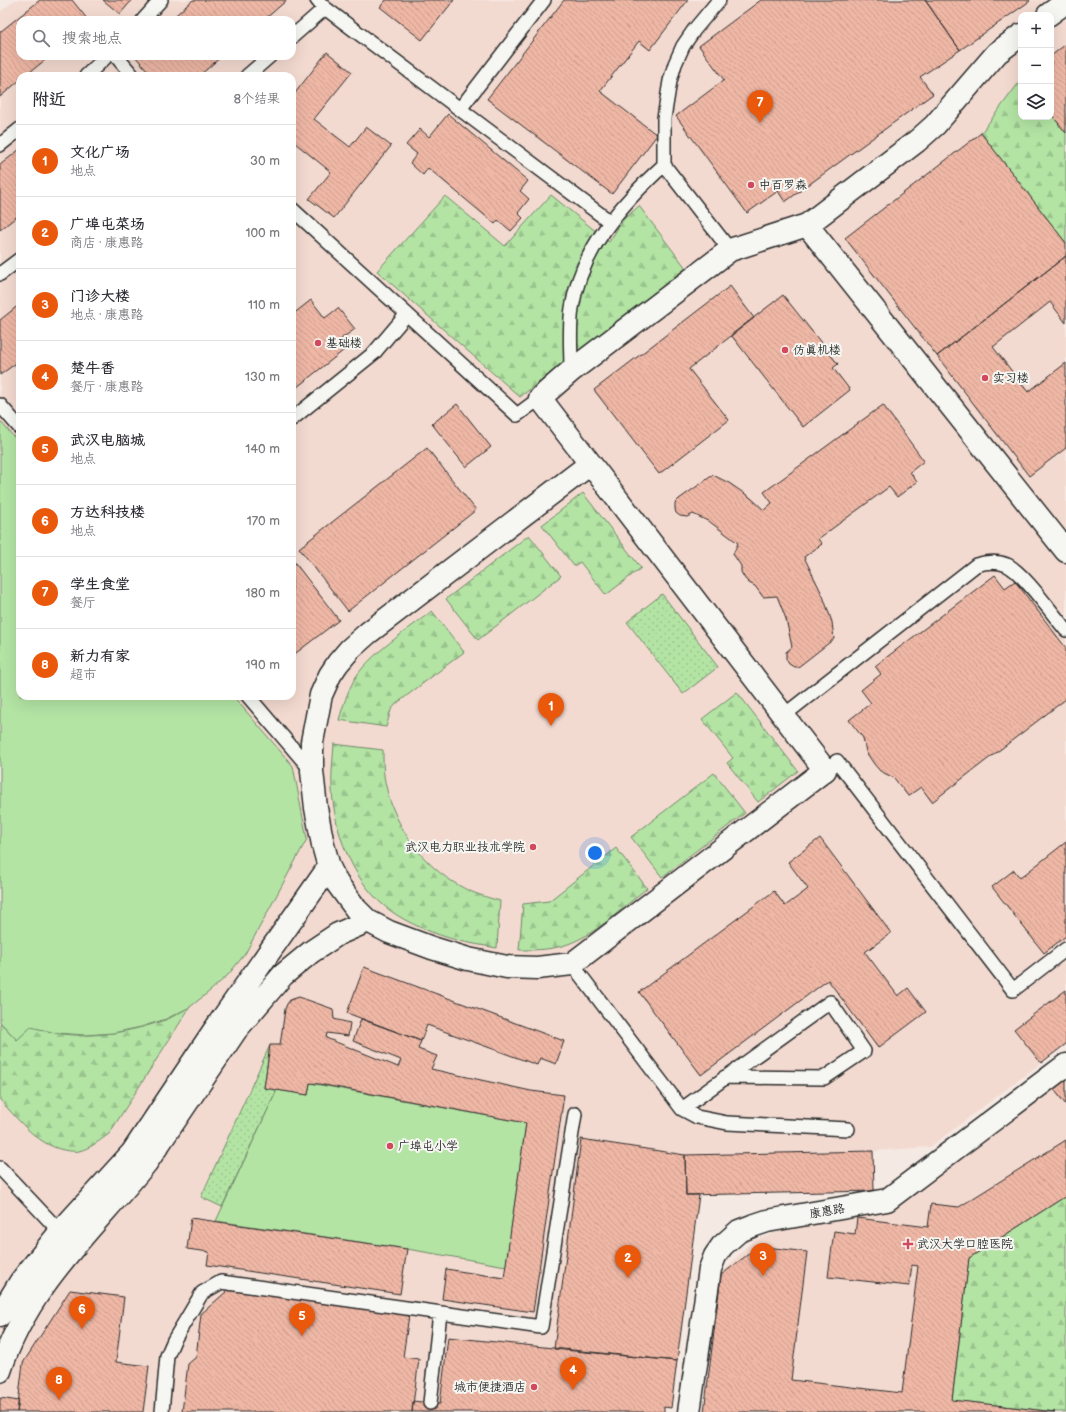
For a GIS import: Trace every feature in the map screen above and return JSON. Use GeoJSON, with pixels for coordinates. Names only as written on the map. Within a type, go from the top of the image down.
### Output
{"type":"FeatureCollection","features":[{"type":"Feature","properties":{"kind":"street"},"geometry":{"type":"LineString","coordinates":[[590,464],[373,629],[350,649],[330,676],[321,695],[312,742],[312,771],[323,846],[329,867],[340,887],[356,909],[368,921],[389,932],[432,948],[468,959],[507,967],[537,968],[572,964],[825,770],[540,398],[571,371],[730,250],[807,225],[935,125],[997,53],[1018,37]]}},
{"type":"Feature","properties":{"kind":"street"},"geometry":{"type":"LineString","coordinates":[[807,225],[1065,548]]}},
{"type":"Feature","properties":{"kind":"street"},"geometry":{"type":"LineString","coordinates":[[0,1371],[5,1355],[18,1326],[38,1293],[67,1239],[132,1153],[213,1032],[329,867]]}},
{"type":"Feature","properties":{"kind":"street"},"geometry":{"type":"LineString","coordinates":[[0,1315],[21,1281],[130,1183],[146,1163],[236,1030],[283,975],[311,952],[338,934],[368,921]]}},
{"type":"Feature","properties":{"kind":"street","name":"康惠路"},"geometry":{"type":"LineString","coordinates":[[689,1412],[710,1269],[715,1256],[731,1237],[740,1231],[767,1221],[887,1200],[1066,1066]]}},
{"type":"Feature","properties":{"kind":"lane"},"geometry":{"type":"LineString","coordinates":[[147,16],[161,0]]}},
{"type":"Feature","properties":{"kind":"lane"},"geometry":{"type":"LineString","coordinates":[[460,109],[544,0]]}},
{"type":"Feature","properties":{"kind":"lane"},"geometry":{"type":"LineString","coordinates":[[719,0],[694,30],[683,46],[675,64],[670,81],[664,118],[664,165],[730,250]]}},
{"type":"Feature","properties":{"kind":"lane"},"geometry":{"type":"LineString","coordinates":[[296,32],[321,4],[609,221]]}},
{"type":"Feature","properties":{"kind":"lane"},"geometry":{"type":"LineString","coordinates":[[90,72],[103,60]]}},
{"type":"Feature","properties":{"kind":"lane"},"geometry":{"type":"LineString","coordinates":[[119,60],[130,72]]}},
{"type":"Feature","properties":{"kind":"lane"},"geometry":{"type":"LineString","coordinates":[[252,72],[265,60]]}},
{"type":"Feature","properties":{"kind":"lane"},"geometry":{"type":"LineString","coordinates":[[0,145],[16,132]]}},
{"type":"Feature","properties":{"kind":"lane"},"geometry":{"type":"LineString","coordinates":[[571,371],[572,309],[574,296],[584,267],[609,221],[664,165]]}},
{"type":"Feature","properties":{"kind":"lane"},"geometry":{"type":"LineString","coordinates":[[296,213],[518,415],[540,398]]}},
{"type":"Feature","properties":{"kind":"lane"},"geometry":{"type":"LineString","coordinates":[[0,274],[16,262]]}},
{"type":"Feature","properties":{"kind":"lane"},"geometry":{"type":"LineString","coordinates":[[296,416],[374,353],[407,314]]}},
{"type":"Feature","properties":{"kind":"lane"},"geometry":{"type":"LineString","coordinates":[[0,405],[16,423]]}},
{"type":"Feature","properties":{"kind":"lane"},"geometry":{"type":"LineString","coordinates":[[784,716],[976,565],[985,563],[1000,563],[1014,569],[1024,578],[1066,630]]}},
{"type":"Feature","properties":{"kind":"lane"},"geometry":{"type":"LineString","coordinates":[[251,700],[312,771]]}},
{"type":"Feature","properties":{"kind":"lane"},"geometry":{"type":"LineString","coordinates":[[825,770],[837,761],[1013,990],[1066,949]]}},
{"type":"Feature","properties":{"kind":"lane"},"geometry":{"type":"LineString","coordinates":[[572,964],[682,1109],[697,1117],[727,1123],[848,1129]]}},
{"type":"Feature","properties":{"kind":"lane"},"geometry":{"type":"LineString","coordinates":[[682,1109],[725,1077],[830,1002],[864,1051],[824,1078],[725,1077]]}},
{"type":"Feature","properties":{"kind":"lane"},"geometry":{"type":"LineString","coordinates":[[162,1412],[167,1356],[174,1340],[202,1293],[221,1282],[541,1327],[574,1114]]}},
{"type":"Feature","properties":{"kind":"lane"},"geometry":{"type":"LineString","coordinates":[[0,1168],[67,1239]]}},
{"type":"Feature","properties":{"kind":"lane"},"geometry":{"type":"LineString","coordinates":[[430,1403],[440,1313]]}},
{"type":"Feature","properties":{"kind":"shaded area","name":"武汉电力职业技术学院"},"geometry":{"type":"Polygon","coordinates":[[[15,0],[1066,0],[1066,1044],[930,1147],[873,1151],[874,1191],[699,1195],[671,1408],[664,1407],[664,1412],[0,1412],[0,12],[15,0]]]}},
{"type":"Feature","properties":{"kind":"shaded area","name":"武汉大学口腔医院"},"geometry":{"type":"Polygon","coordinates":[[[1066,1079],[1066,1412],[704,1412],[721,1275],[746,1247],[753,1241],[760,1238],[828,1216],[901,1205],[1066,1079]]]}},
{"type":"Feature","properties":{"kind":"green space"},"geometry":{"type":"Polygon","coordinates":[[[1018,84],[1018,120],[1054,120],[1054,118],[1066,133],[1066,243],[981,133],[1018,84]]]}},
{"type":"Feature","properties":{"kind":"green space"},"geometry":{"type":"Polygon","coordinates":[[[551,195],[609,242],[623,220],[639,206],[686,268],[520,397],[377,271],[445,196],[505,246],[551,195]]]}},
{"type":"Feature","properties":{"kind":"green space"},"geometry":{"type":"Polygon","coordinates":[[[0,421],[16,439],[16,700],[236,700],[293,766],[307,839],[245,954],[228,975],[190,1007],[166,1019],[141,1027],[113,1033],[85,1035],[56,1033],[31,1027],[17,1040],[0,1022],[0,421]]]}},
{"type":"Feature","properties":{"kind":"green space"},"geometry":{"type":"Polygon","coordinates":[[[583,493],[641,568],[606,595],[580,562],[574,566],[542,525],[583,493]]]}},
{"type":"Feature","properties":{"kind":"green space"},"geometry":{"type":"Polygon","coordinates":[[[529,535],[561,576],[478,640],[446,599],[529,535]]]}},
{"type":"Feature","properties":{"kind":"green space"},"geometry":{"type":"Polygon","coordinates":[[[662,594],[718,667],[683,694],[627,622],[662,594]]]}},
{"type":"Feature","properties":{"kind":"green space"},"geometry":{"type":"Polygon","coordinates":[[[432,611],[464,652],[396,704],[391,710],[386,727],[339,720],[349,690],[360,671],[379,652],[432,611]]]}},
{"type":"Feature","properties":{"kind":"green space"},"geometry":{"type":"Polygon","coordinates":[[[737,692],[798,771],[758,802],[727,763],[733,758],[702,719],[737,692]]]}},
{"type":"Feature","properties":{"kind":"green space"},"geometry":{"type":"Polygon","coordinates":[[[334,744],[383,750],[384,777],[390,801],[396,816],[412,844],[434,868],[447,878],[469,891],[500,901],[497,948],[455,940],[422,928],[389,910],[371,893],[361,880],[346,852],[336,821],[333,805],[332,783],[334,744]]]}},
{"type":"Feature","properties":{"kind":"green space"},"geometry":{"type":"Polygon","coordinates":[[[714,773],[745,813],[662,877],[631,837],[714,773]]]}},
{"type":"Feature","properties":{"kind":"green space"},"geometry":{"type":"Polygon","coordinates":[[[616,848],[647,888],[607,921],[574,942],[551,948],[519,950],[523,904],[549,901],[616,848]]]}},
{"type":"Feature","properties":{"kind":"green space"},"geometry":{"type":"Polygon","coordinates":[[[190,1007],[109,1134],[87,1148],[78,1151],[70,1151],[49,1145],[23,1125],[0,1100],[1,1023],[17,1040],[31,1026],[55,1033],[69,1035],[97,1035],[139,1028],[168,1019],[190,1007]]]}},
{"type":"Feature","properties":{"kind":"green space"},"geometry":{"type":"Polygon","coordinates":[[[270,1045],[264,1088],[277,1090],[222,1207],[201,1197],[270,1045]]]}},
{"type":"Feature","properties":{"kind":"green space"},"geometry":{"type":"Polygon","coordinates":[[[310,1083],[526,1123],[506,1266],[407,1249],[216,1221],[277,1090],[308,1095],[310,1083]]]}},
{"type":"Feature","properties":{"kind":"green space"},"geometry":{"type":"Polygon","coordinates":[[[1066,1196],[1066,1412],[952,1400],[969,1258],[1066,1196]]]}},
{"type":"Feature","properties":{"kind":"building"},"geometry":{"type":"Polygon","coordinates":[[[40,0],[72,0],[85,16],[20,16],[40,0]]]}},
{"type":"Feature","properties":{"kind":"building"},"geometry":{"type":"Polygon","coordinates":[[[103,0],[132,0],[120,14],[103,0]]]}},
{"type":"Feature","properties":{"kind":"building"},"geometry":{"type":"Polygon","coordinates":[[[193,0],[287,0],[269,16],[175,16],[193,0]]]}},
{"type":"Feature","properties":{"kind":"building"},"geometry":{"type":"Polygon","coordinates":[[[386,0],[454,0],[422,40],[380,7],[386,0]]]}},
{"type":"Feature","properties":{"kind":"building"},"geometry":{"type":"Polygon","coordinates":[[[564,0],[688,0],[650,50],[639,41],[600,91],[657,135],[612,194],[487,99],[564,0]]]}},
{"type":"Feature","properties":{"kind":"building"},"geometry":{"type":"Polygon","coordinates":[[[761,0],[925,0],[960,50],[920,77],[933,94],[785,202],[778,191],[747,213],[676,116],[724,80],[699,46],[761,0]]]}},
{"type":"Feature","properties":{"kind":"building"},"geometry":{"type":"Polygon","coordinates":[[[925,0],[1029,0],[1030,1],[960,50],[925,0]]]}},
{"type":"Feature","properties":{"kind":"building"},"geometry":{"type":"Polygon","coordinates":[[[16,19],[16,60],[45,60],[30,72],[16,72],[16,83],[0,97],[0,32],[16,19]]]}},
{"type":"Feature","properties":{"kind":"building"},"geometry":{"type":"Polygon","coordinates":[[[1066,44],[1066,133],[1054,118],[1054,54],[1066,44]]]}},
{"type":"Feature","properties":{"kind":"building"},"geometry":{"type":"Polygon","coordinates":[[[327,52],[352,72],[314,119],[350,147],[366,127],[391,146],[334,218],[309,199],[331,172],[296,144],[296,92],[327,52]]]}},
{"type":"Feature","properties":{"kind":"building"},"geometry":{"type":"Polygon","coordinates":[[[138,60],[217,60],[204,72],[149,72],[138,60]]]}},
{"type":"Feature","properties":{"kind":"building"},"geometry":{"type":"Polygon","coordinates":[[[448,114],[528,181],[520,191],[529,199],[518,213],[523,218],[511,231],[498,220],[495,224],[428,168],[423,175],[410,163],[417,154],[406,145],[420,129],[429,137],[448,114]]]}},
{"type":"Feature","properties":{"kind":"building"},"geometry":{"type":"Polygon","coordinates":[[[981,133],[1066,243],[1066,256],[937,356],[845,238],[981,133]]]}},
{"type":"Feature","properties":{"kind":"building"},"geometry":{"type":"Polygon","coordinates":[[[16,152],[16,217],[0,230],[0,165],[16,152]]]}},
{"type":"Feature","properties":{"kind":"building","name":"实习楼"},"geometry":{"type":"Polygon","coordinates":[[[1066,256],[1066,323],[1050,302],[993,347],[1028,392],[1066,363],[1066,448],[1029,476],[937,356],[1066,256]]]}},
{"type":"Feature","properties":{"kind":"building"},"geometry":{"type":"Polygon","coordinates":[[[730,286],[754,318],[689,369],[729,420],[659,474],[594,390],[730,286]]]}},
{"type":"Feature","properties":{"kind":"building","name":"仿真机楼"},"geometry":{"type":"Polygon","coordinates":[[[783,295],[838,364],[833,368],[850,390],[803,427],[731,335],[783,295]]]}},
{"type":"Feature","properties":{"kind":"building","name":"基础楼"},"geometry":{"type":"Polygon","coordinates":[[[311,300],[325,318],[338,308],[355,329],[341,339],[348,347],[296,388],[296,312],[311,300]]]}},
{"type":"Feature","properties":{"kind":"building"},"geometry":{"type":"Polygon","coordinates":[[[16,307],[16,365],[15,364],[0,375],[0,320],[16,307]]]}},
{"type":"Feature","properties":{"kind":"building"},"geometry":{"type":"Polygon","coordinates":[[[457,404],[491,447],[466,467],[432,424],[457,404]]]}},
{"type":"Feature","properties":{"kind":"building"},"geometry":{"type":"Polygon","coordinates":[[[883,405],[924,461],[910,472],[917,482],[897,497],[889,487],[818,539],[822,544],[804,557],[823,596],[832,622],[834,639],[798,667],[794,667],[789,664],[786,659],[786,652],[792,647],[786,619],[777,596],[763,597],[755,586],[745,579],[741,572],[741,566],[733,554],[738,543],[710,522],[693,514],[687,517],[680,516],[676,513],[675,503],[713,475],[729,483],[751,498],[764,510],[772,503],[764,492],[883,405]]]}},
{"type":"Feature","properties":{"kind":"building"},"geometry":{"type":"Polygon","coordinates":[[[427,448],[476,510],[348,611],[299,548],[427,448]]]}},
{"type":"Feature","properties":{"kind":"building"},"geometry":{"type":"Polygon","coordinates":[[[296,564],[339,620],[296,653],[296,564]]]}},
{"type":"Feature","properties":{"kind":"building"},"geometry":{"type":"Polygon","coordinates":[[[995,575],[1005,588],[1015,581],[1066,648],[1066,699],[932,802],[921,787],[908,796],[894,778],[880,771],[874,764],[866,752],[863,738],[849,720],[871,703],[861,690],[881,674],[875,666],[995,575]]]}},
{"type":"Feature","properties":{"kind":"building"},"geometry":{"type":"Polygon","coordinates":[[[820,838],[891,933],[865,952],[898,996],[908,988],[926,1012],[878,1048],[828,980],[701,1075],[639,992],[774,891],[785,906],[808,889],[788,862],[820,838]]]}},
{"type":"Feature","properties":{"kind":"building"},"geometry":{"type":"Polygon","coordinates":[[[1066,842],[1066,936],[1044,953],[992,887],[1014,870],[1020,878],[1066,842]]]}},
{"type":"Feature","properties":{"kind":"building"},"geometry":{"type":"Polygon","coordinates":[[[364,967],[564,1041],[556,1064],[540,1058],[537,1065],[427,1025],[421,1041],[347,1013],[364,967]]]}},
{"type":"Feature","properties":{"kind":"building"},"geometry":{"type":"Polygon","coordinates":[[[1066,990],[1066,1044],[1041,1063],[1014,1029],[1066,990]]]}},
{"type":"Feature","properties":{"kind":"building"},"geometry":{"type":"Polygon","coordinates":[[[299,997],[333,1009],[334,1019],[350,1023],[348,1036],[327,1033],[326,1038],[398,1067],[401,1060],[353,1041],[361,1019],[421,1041],[418,1049],[437,1056],[431,1069],[531,1091],[564,1095],[533,1312],[442,1299],[446,1269],[504,1278],[526,1123],[319,1084],[310,1083],[308,1095],[264,1088],[270,1045],[280,1045],[285,1009],[290,1000],[299,997]]]}},
{"type":"Feature","properties":{"kind":"building"},"geometry":{"type":"Polygon","coordinates":[[[1066,1079],[1066,1105],[1053,1088],[1066,1079]]]}},
{"type":"Feature","properties":{"kind":"building"},"geometry":{"type":"Polygon","coordinates":[[[581,1139],[685,1155],[686,1195],[699,1195],[677,1361],[554,1349],[581,1139]]]}},
{"type":"Feature","properties":{"kind":"building"},"geometry":{"type":"Polygon","coordinates":[[[1066,1140],[1066,1196],[969,1258],[952,1400],[1055,1412],[704,1412],[721,1275],[759,1246],[807,1252],[791,1380],[902,1393],[918,1266],[912,1265],[909,1286],[828,1277],[834,1231],[855,1234],[857,1218],[928,1227],[931,1204],[959,1207],[1066,1140]]]}},
{"type":"Feature","properties":{"kind":"building"},"geometry":{"type":"Polygon","coordinates":[[[873,1151],[874,1191],[686,1195],[685,1155],[873,1151]]]}},
{"type":"Feature","properties":{"kind":"building"},"geometry":{"type":"Polygon","coordinates":[[[191,1218],[407,1249],[400,1294],[207,1265],[209,1252],[187,1249],[191,1218]]]}},
{"type":"Feature","properties":{"kind":"building"},"geometry":{"type":"Polygon","coordinates":[[[70,1290],[124,1297],[116,1362],[149,1366],[143,1412],[17,1412],[23,1363],[70,1290]]]}},
{"type":"Feature","properties":{"kind":"building"},"geometry":{"type":"Polygon","coordinates":[[[228,1290],[409,1315],[403,1357],[419,1359],[412,1412],[182,1412],[188,1364],[196,1357],[201,1314],[228,1290]]]}},
{"type":"Feature","properties":{"kind":"building"},"geometry":{"type":"Polygon","coordinates":[[[448,1337],[677,1361],[671,1408],[664,1407],[664,1412],[412,1412],[413,1401],[440,1404],[448,1337]]]}},
{"type":"Feature","properties":{"kind":"building"},"geometry":{"type":"Polygon","coordinates":[[[0,1398],[19,1401],[17,1412],[0,1412],[0,1398]]]}},
{"type":"Feature","properties":{"kind":"place","name":"学生食堂"},"geometry":{"type":"Point","coordinates":[760,123]}},
{"type":"Feature","properties":{"kind":"place","name":"中百罗森"},"geometry":{"type":"Point","coordinates":[751,185]}},
{"type":"Feature","properties":{"kind":"place","name":"基础楼"},"geometry":{"type":"Point","coordinates":[318,343]}},
{"type":"Feature","properties":{"kind":"place","name":"仿真机楼"},"geometry":{"type":"Point","coordinates":[785,350]}},
{"type":"Feature","properties":{"kind":"place","name":"实习楼"},"geometry":{"type":"Point","coordinates":[985,378]}},
{"type":"Feature","properties":{"kind":"place","name":"文化广场"},"geometry":{"type":"Point","coordinates":[551,726]}},
{"type":"Feature","properties":{"kind":"place","name":"武汉电力职业技术学院"},"geometry":{"type":"Point","coordinates":[533,847]}},
{"type":"Feature","properties":{"kind":"place","name":"广埠屯小学"},"geometry":{"type":"Point","coordinates":[390,1146]}},
{"type":"Feature","properties":{"kind":"place","name":"武汉大学口腔医院"},"geometry":{"type":"Point","coordinates":[908,1244]}},
{"type":"Feature","properties":{"kind":"place","name":"门诊大楼"},"geometry":{"type":"Point","coordinates":[763,1276]}},
{"type":"Feature","properties":{"kind":"place","name":"广埠屯菜场"},"geometry":{"type":"Point","coordinates":[628,1278]}},
{"type":"Feature","properties":{"kind":"place","name":"方达科技楼"},"geometry":{"type":"Point","coordinates":[82,1329]}},
{"type":"Feature","properties":{"kind":"place","name":"武汉电脑城"},"geometry":{"type":"Point","coordinates":[302,1336]}},
{"type":"Feature","properties":{"kind":"place","name":"城市便捷酒店"},"geometry":{"type":"Point","coordinates":[534,1387]}},
{"type":"Feature","properties":{"kind":"place","name":"楚牛香"},"geometry":{"type":"Point","coordinates":[573,1390]}},
{"type":"Feature","properties":{"kind":"place","name":"新力有家"},"geometry":{"type":"Point","coordinates":[59,1400]}}]}
